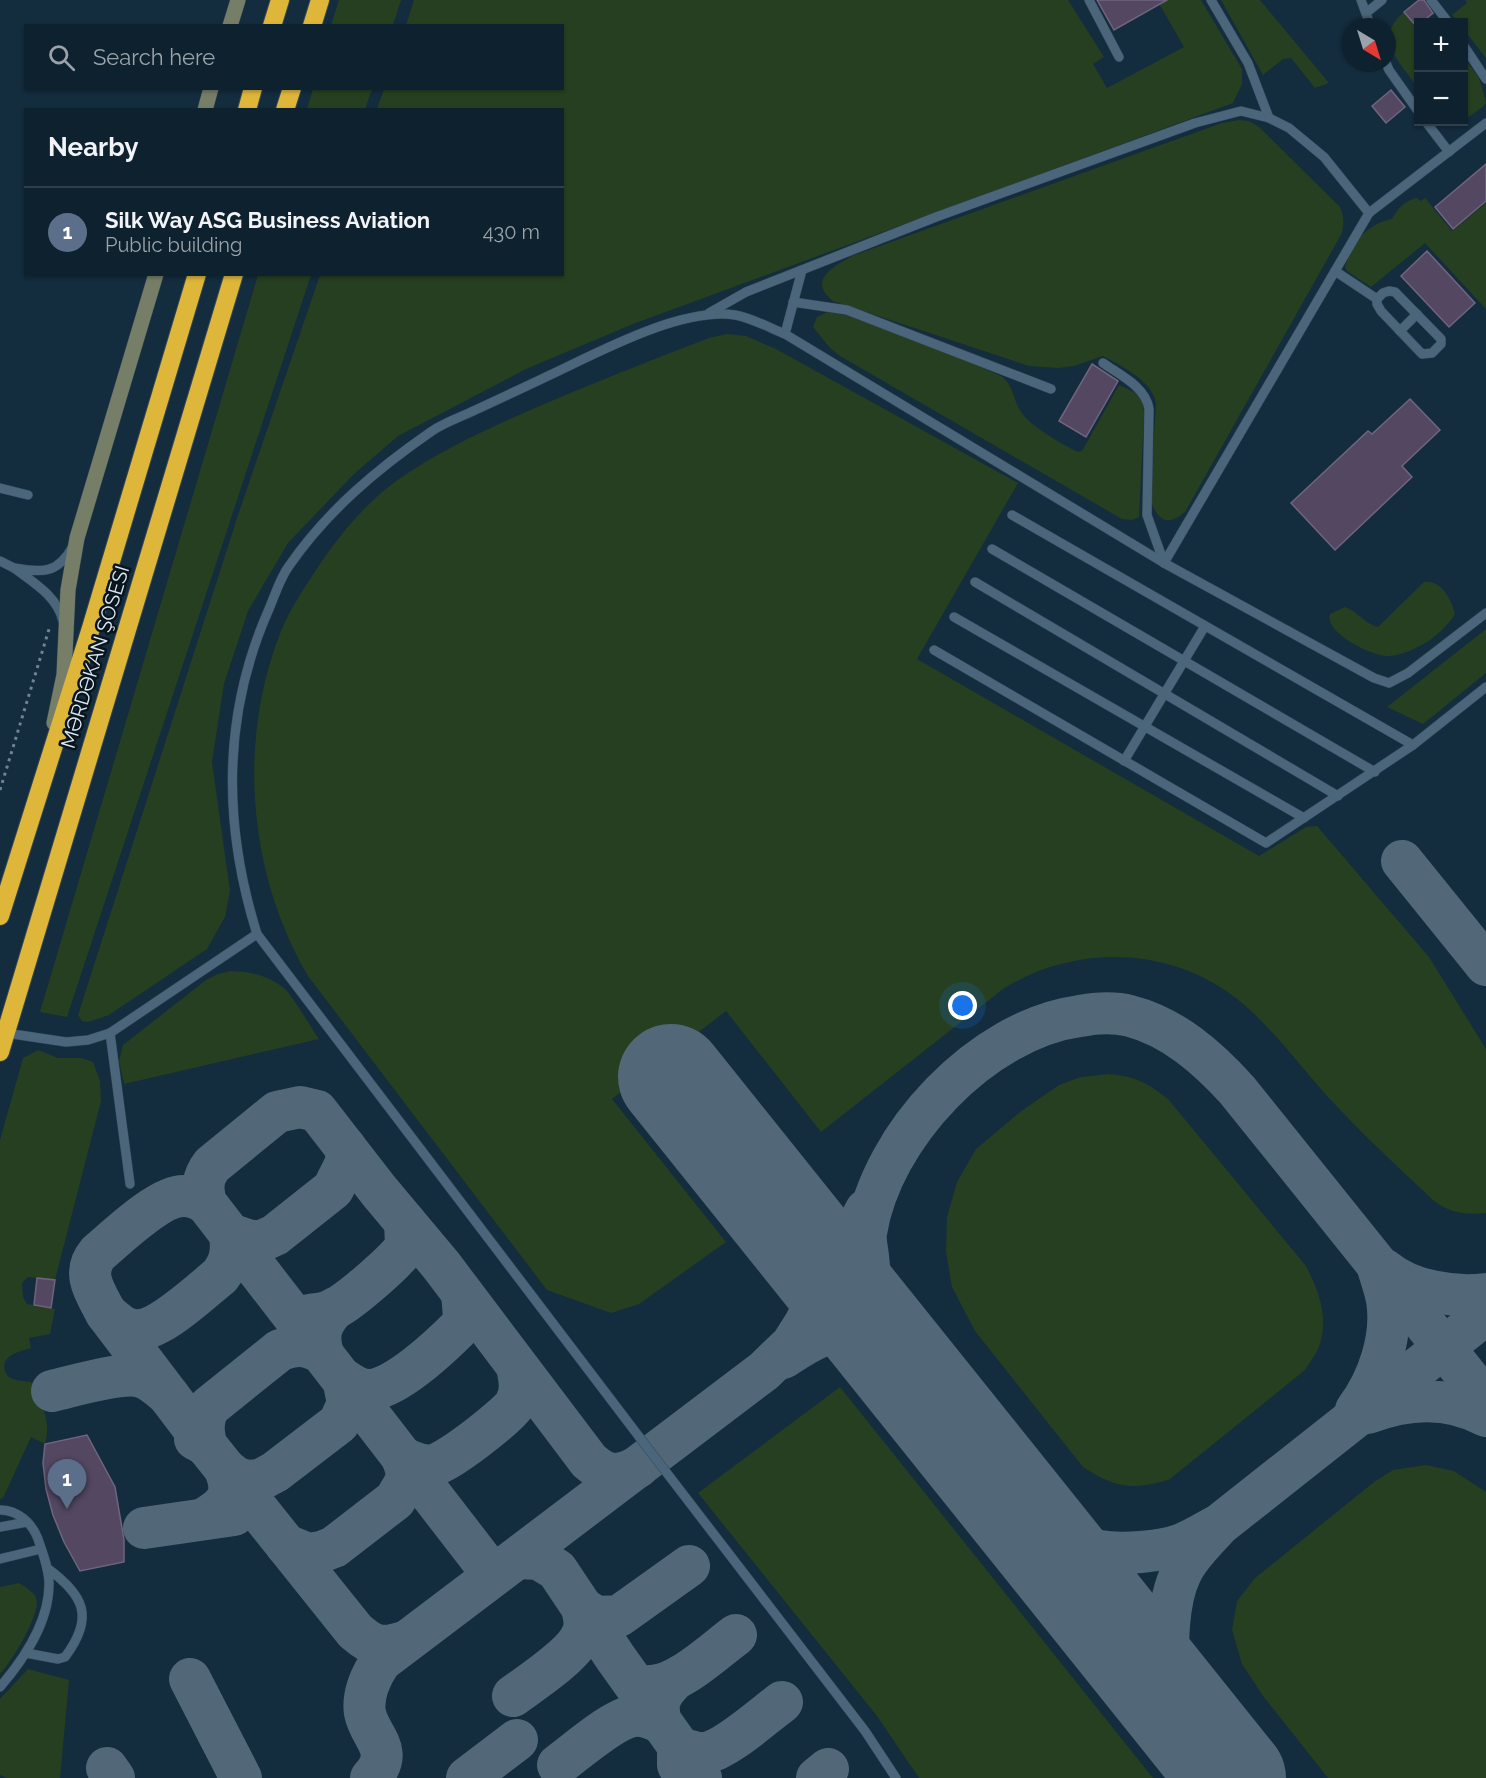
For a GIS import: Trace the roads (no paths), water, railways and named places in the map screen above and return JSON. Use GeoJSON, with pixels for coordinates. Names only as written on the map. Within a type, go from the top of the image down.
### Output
{"type":"FeatureCollection","features":[{"type":"Feature","properties":{"kind":"highway"},"geometry":{"type":"LineString","coordinates":[[273,24],[279,0]]}},
{"type":"Feature","properties":{"kind":"highway"},"geometry":{"type":"LineString","coordinates":[[313,24],[320,0]]}},
{"type":"Feature","properties":{"kind":"highway"},"geometry":{"type":"LineString","coordinates":[[248,108],[252,90]]}},
{"type":"Feature","properties":{"kind":"highway"},"geometry":{"type":"LineString","coordinates":[[286,108],[291,90]]}},
{"type":"Feature","properties":{"kind":"highway","name":"MƏRDƏKAN ŞOSESI"},"geometry":{"type":"LineString","coordinates":[[0,916],[91,628],[196,276]]}},
{"type":"Feature","properties":{"kind":"highway","name":"MƏRDƏKAN ŞOSESI"},"geometry":{"type":"LineString","coordinates":[[0,1052],[233,276]]}},
{"type":"Feature","properties":{"kind":"street"},"geometry":{"type":"LineString","coordinates":[[231,24],[238,0]]}},
{"type":"Feature","properties":{"kind":"street"},"geometry":{"type":"LineString","coordinates":[[206,108],[211,90]]}},
{"type":"Feature","properties":{"kind":"street"},"geometry":{"type":"LineString","coordinates":[[39,791],[64,675],[68,590],[77,538],[155,276]]}},
{"type":"Feature","properties":{"kind":"lane"},"geometry":{"type":"LineString","coordinates":[[1089,0],[1119,57]]}},
{"type":"Feature","properties":{"kind":"lane"},"geometry":{"type":"LineString","coordinates":[[1211,0],[1248,63],[1269,117]]}},
{"type":"Feature","properties":{"kind":"lane"},"geometry":{"type":"LineString","coordinates":[[1361,0],[1367,18]]}},
{"type":"Feature","properties":{"kind":"lane"},"geometry":{"type":"LineString","coordinates":[[1365,13],[1382,0]]}},
{"type":"Feature","properties":{"kind":"lane"},"geometry":{"type":"LineString","coordinates":[[1431,0],[1445,18]]}},
{"type":"Feature","properties":{"kind":"lane"},"geometry":{"type":"LineString","coordinates":[[1468,52],[1486,79]]}},
{"type":"Feature","properties":{"kind":"lane"},"geometry":{"type":"LineString","coordinates":[[1390,72],[1414,104]]}},
{"type":"Feature","properties":{"kind":"lane"},"geometry":{"type":"LineString","coordinates":[[896,1778],[865,1731],[257,934],[248,904],[231,811],[232,746],[255,641],[288,568],[333,511],[374,473],[435,429],[604,349],[674,322],[707,314],[746,292],[936,217],[1195,123],[1241,111],[1269,117],[1288,128],[1324,157],[1370,213]]}},
{"type":"Feature","properties":{"kind":"lane"},"geometry":{"type":"LineString","coordinates":[[1164,563],[1370,213],[1486,123]]}},
{"type":"Feature","properties":{"kind":"lane"},"geometry":{"type":"LineString","coordinates":[[1429,126],[1449,152]]}},
{"type":"Feature","properties":{"kind":"lane"},"geometry":{"type":"LineString","coordinates":[[785,334],[801,270]]}},
{"type":"Feature","properties":{"kind":"lane"},"geometry":{"type":"LineString","coordinates":[[1335,271],[1377,299]]}},
{"type":"Feature","properties":{"kind":"lane"},"geometry":{"type":"LineString","coordinates":[[1395,292],[1417,314],[1441,339],[1442,344],[1428,355],[1422,354],[1381,311],[1377,299],[1383,293],[1395,292]]}},
{"type":"Feature","properties":{"kind":"lane"},"geometry":{"type":"LineString","coordinates":[[793,302],[847,310],[1052,389]]}},
{"type":"Feature","properties":{"kind":"lane"},"geometry":{"type":"LineString","coordinates":[[707,314],[737,316],[785,334],[1164,563],[1374,678],[1389,683],[1408,674],[1486,613]]}},
{"type":"Feature","properties":{"kind":"lane"},"geometry":{"type":"LineString","coordinates":[[1400,331],[1417,314]]}},
{"type":"Feature","properties":{"kind":"lane"},"geometry":{"type":"LineString","coordinates":[[1103,363],[1141,390],[1148,399],[1147,515],[1164,563]]}},
{"type":"Feature","properties":{"kind":"lane"},"geometry":{"type":"LineString","coordinates":[[0,488],[28,495]]}},
{"type":"Feature","properties":{"kind":"lane"},"geometry":{"type":"LineString","coordinates":[[1012,515],[1413,745]]}},
{"type":"Feature","properties":{"kind":"lane"},"geometry":{"type":"LineString","coordinates":[[14,568],[37,572],[54,568],[70,552],[77,538]]}},
{"type":"Feature","properties":{"kind":"lane"},"geometry":{"type":"LineString","coordinates":[[993,549],[1375,772]]}},
{"type":"Feature","properties":{"kind":"lane"},"geometry":{"type":"LineString","coordinates":[[0,561],[14,568],[41,588],[57,604],[66,630]]}},
{"type":"Feature","properties":{"kind":"lane"},"geometry":{"type":"LineString","coordinates":[[975,582],[1338,796]]}},
{"type":"Feature","properties":{"kind":"lane"},"geometry":{"type":"LineString","coordinates":[[954,617],[1304,818]]}},
{"type":"Feature","properties":{"kind":"lane"},"geometry":{"type":"LineString","coordinates":[[1124,761],[1205,626]]}},
{"type":"Feature","properties":{"kind":"lane"},"geometry":{"type":"LineString","coordinates":[[934,650],[1266,843],[1375,772],[1486,687]]}},
{"type":"Feature","properties":{"kind":"lane"},"geometry":{"type":"LineString","coordinates":[[6,1032],[66,1042],[88,1040],[110,1033],[257,934]]}},
{"type":"Feature","properties":{"kind":"lane"},"geometry":{"type":"LineString","coordinates":[[110,1033],[130,1184]]}},
{"type":"Feature","properties":{"kind":"lane"},"geometry":{"type":"LineString","coordinates":[[0,1510],[13,1512],[27,1522],[35,1533],[47,1568],[49,1583],[45,1612],[26,1653],[0,1687]]}},
{"type":"Feature","properties":{"kind":"lane"},"geometry":{"type":"LineString","coordinates":[[0,1527],[27,1522]]}},
{"type":"Feature","properties":{"kind":"lane"},"geometry":{"type":"LineString","coordinates":[[0,1559],[41,1549]]}},
{"type":"Feature","properties":{"kind":"lane"},"geometry":{"type":"LineString","coordinates":[[26,1653],[58,1659],[65,1657],[83,1624],[77,1597],[62,1579],[47,1568]]}},
{"type":"Feature","properties":{"kind":"place","name":"Silk Way ASG Business Aviation"},"geometry":{"type":"Point","coordinates":[67,1509]}}]}
